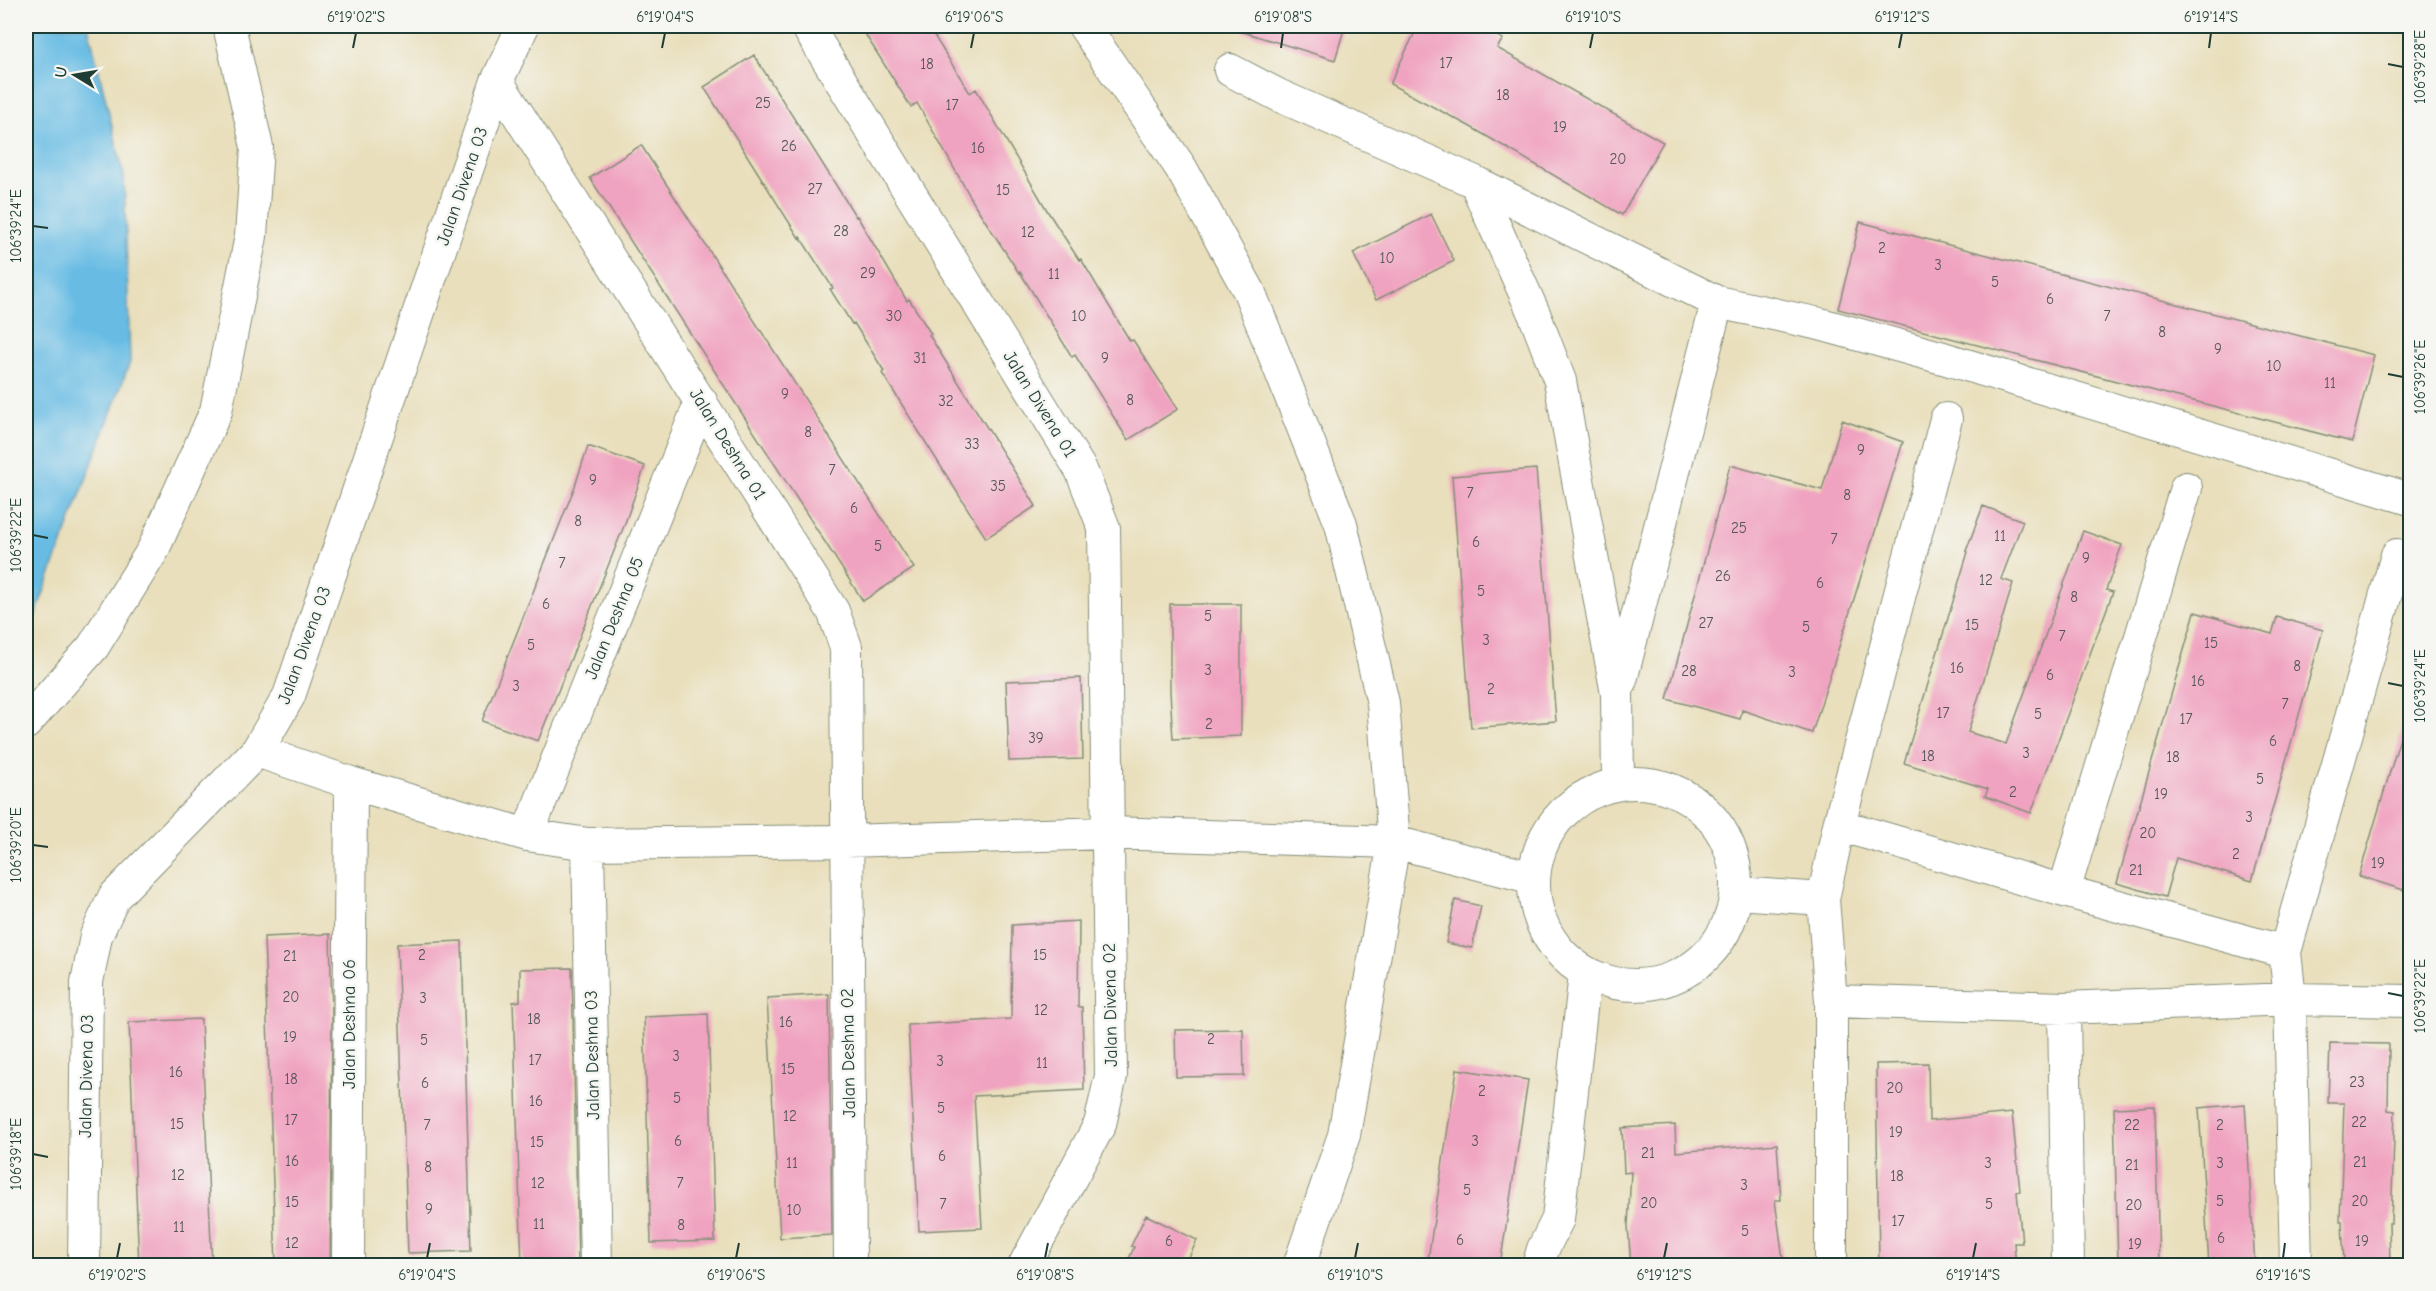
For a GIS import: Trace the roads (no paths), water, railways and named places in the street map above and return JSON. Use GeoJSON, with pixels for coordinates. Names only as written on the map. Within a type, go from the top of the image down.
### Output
{"type":"FeatureCollection","features":[{"type":"Feature","properties":{"kind":"street"},"geometry":{"type":"LineString","coordinates":[[26,723],[93,647],[153,550],[216,411],[251,236],[257,147],[229,26]]}},
{"type":"Feature","properties":{"kind":"street","name":"Jalan Divena 03"},"geometry":{"type":"LineString","coordinates":[[84,1266],[87,982],[96,936],[114,897],[257,751],[289,696],[498,81],[523,26]]}},
{"type":"Feature","properties":{"kind":"street","name":"Jalan Divena 01"},"geometry":{"type":"LineString","coordinates":[[807,26],[1081,470],[1104,528],[1108,833]]}},
{"type":"Feature","properties":{"kind":"street"},"geometry":{"type":"LineString","coordinates":[[1084,26],[1181,168],[1249,291],[1341,524],[1383,703],[1394,842],[1344,1135],[1299,1266]]}},
{"type":"Feature","properties":{"kind":"street"},"geometry":{"type":"LineString","coordinates":[[1230,70],[1280,96],[1474,182],[1717,302],[1820,324],[1942,358],[2410,499]]}},
{"type":"Feature","properties":{"kind":"street","name":"Jalan Deshna 01"},"geometry":{"type":"LineString","coordinates":[[498,81],[833,611],[846,647],[846,841]]}},
{"type":"Feature","properties":{"kind":"street"},"geometry":{"type":"LineString","coordinates":[[1474,182],[1535,316],[1560,381],[1617,694],[1618,783]]}},
{"type":"Feature","properties":{"kind":"street"},"geometry":{"type":"LineString","coordinates":[[1617,694],[1717,302]]}},
{"type":"Feature","properties":{"kind":"street","name":"Jalan Deshna 05"},"geometry":{"type":"LineString","coordinates":[[527,835],[701,401]]}},
{"type":"Feature","properties":{"kind":"street"},"geometry":{"type":"LineString","coordinates":[[1831,1266],[1831,1001],[1823,899],[1839,825],[1946,419]]}},
{"type":"Feature","properties":{"kind":"street"},"geometry":{"type":"LineString","coordinates":[[2064,891],[2186,488]]}},
{"type":"Feature","properties":{"kind":"street"},"geometry":{"type":"LineString","coordinates":[[2296,1266],[2290,999],[2285,952],[2397,555]]}},
{"type":"Feature","properties":{"kind":"street"},"geometry":{"type":"LineString","coordinates":[[257,751],[351,783],[527,835],[588,844],[846,841],[1108,833],[1394,842],[1533,878]]}},
{"type":"Feature","properties":{"kind":"street","name":"Jalan Deshna 06"},"geometry":{"type":"LineString","coordinates":[[348,1266],[351,783]]}},
{"type":"Feature","properties":{"kind":"street"},"geometry":{"type":"LineString","coordinates":[[1618,783],[1655,783],[1689,797],[1716,822],[1733,855],[1737,892],[1726,932],[1700,963],[1664,982],[1624,986],[1585,973],[1557,949],[1538,916],[1533,878],[1542,845],[1559,816],[1586,795],[1618,783]]}},
{"type":"Feature","properties":{"kind":"street"},"geometry":{"type":"LineString","coordinates":[[1839,825],[2064,891],[2285,952]]}},
{"type":"Feature","properties":{"kind":"street","name":"Jalan Divena 02"},"geometry":{"type":"LineString","coordinates":[[1024,1266],[1100,1124],[1112,1076],[1108,833]]}},
{"type":"Feature","properties":{"kind":"street","name":"Jalan Deshna 02"},"geometry":{"type":"LineString","coordinates":[[846,841],[850,1266]]}},
{"type":"Feature","properties":{"kind":"street","name":"Jalan Deshna 03"},"geometry":{"type":"LineString","coordinates":[[588,844],[596,1266]]}},
{"type":"Feature","properties":{"kind":"street"},"geometry":{"type":"LineString","coordinates":[[1737,892],[1823,899]]}},
{"type":"Feature","properties":{"kind":"street"},"geometry":{"type":"LineString","coordinates":[[1558,1266],[1558,1219],[1585,973]]}},
{"type":"Feature","properties":{"kind":"street"},"geometry":{"type":"LineString","coordinates":[[1831,1001],[2064,1008],[2290,999],[2410,1000]]}},
{"type":"Feature","properties":{"kind":"street"},"geometry":{"type":"LineString","coordinates":[[2064,1008],[2068,1266]]}},
{"type":"Feature","properties":{"kind":"street"},"geometry":{"type":"LineString","coordinates":[[1538,1266],[1543,1249],[1558,1219]]}},
{"type":"Feature","properties":{"kind":"water"},"geometry":{"type":"Polygon","coordinates":[[[26,26],[88,26],[124,176],[130,362],[33,621],[26,628],[26,26]]]}}]}
